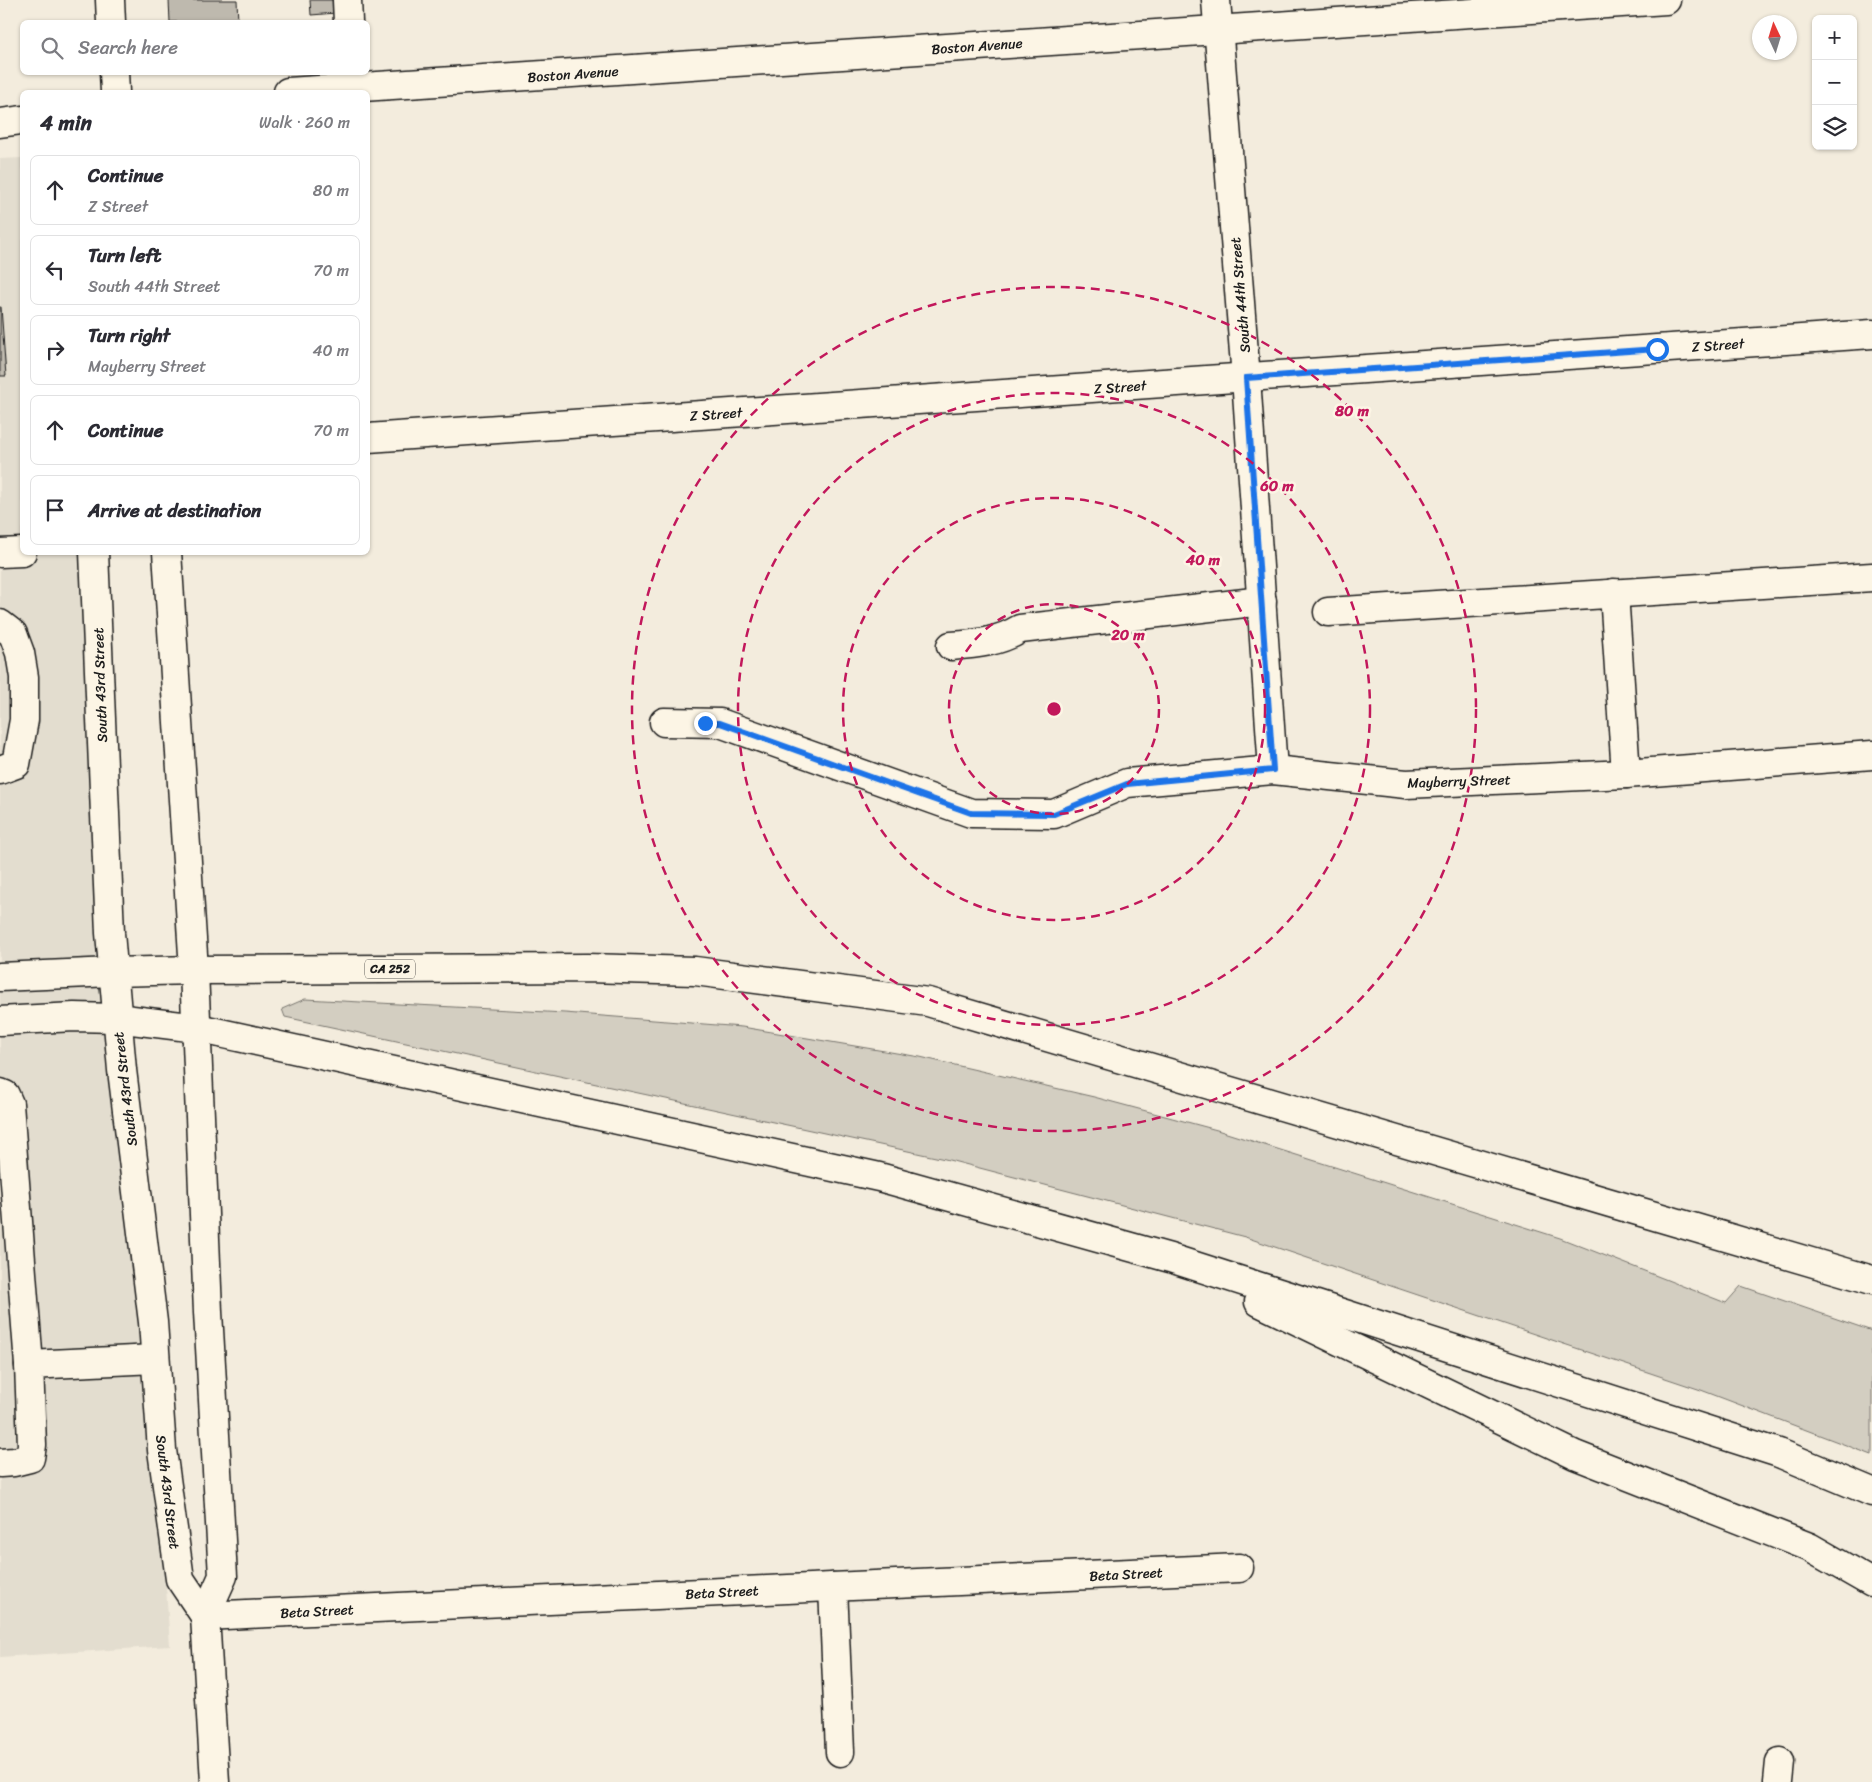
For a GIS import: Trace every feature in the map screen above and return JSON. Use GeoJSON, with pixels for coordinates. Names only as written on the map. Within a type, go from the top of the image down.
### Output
{"type":"FeatureCollection","features":[{"type":"Feature","properties":{"kind":"main road"},"geometry":{"type":"LineString","coordinates":[[110,0],[111,20]]}},
{"type":"Feature","properties":{"kind":"main road"},"geometry":{"type":"LineString","coordinates":[[347,0],[348,20]]}},
{"type":"Feature","properties":{"kind":"main road","name":"South 44th Street"},"geometry":{"type":"LineString","coordinates":[[1216,0],[1246,378],[1273,770]]}},
{"type":"Feature","properties":{"kind":"main road","name":"Boston Avenue"},"geometry":{"type":"LineString","coordinates":[[300,90],[352,81],[1666,0]]}},
{"type":"Feature","properties":{"kind":"main road"},"geometry":{"type":"LineString","coordinates":[[114,75],[115,90]]}},
{"type":"Feature","properties":{"kind":"main road"},"geometry":{"type":"LineString","coordinates":[[0,123],[20,120]]}},
{"type":"Feature","properties":{"kind":"main road","name":"Z Street"},"geometry":{"type":"LineString","coordinates":[[370,438],[1872,334]]}},
{"type":"Feature","properties":{"kind":"main road"},"geometry":{"type":"LineString","coordinates":[[0,553],[20,552]]}},
{"type":"Feature","properties":{"kind":"main road","name":"South 43rd Street"},"geometry":{"type":"LineString","coordinates":[[94,555],[112,972],[116,1018],[153,1322],[162,1450],[180,1579],[205,1616]]}},
{"type":"Feature","properties":{"kind":"main road"},"geometry":{"type":"LineString","coordinates":[[167,555],[194,970],[208,1302],[223,1576],[205,1616],[216,1782]]}},
{"type":"Feature","properties":{"kind":"main road"},"geometry":{"type":"LineString","coordinates":[[1328,612],[1872,577]]}},
{"type":"Feature","properties":{"kind":"main road"},"geometry":{"type":"LineString","coordinates":[[1614,594],[1626,774]]}},
{"type":"Feature","properties":{"kind":"main road"},"geometry":{"type":"LineString","coordinates":[[951,646],[979,644],[1007,637],[1020,629],[1262,601]]}},
{"type":"Feature","properties":{"kind":"main road"},"geometry":{"type":"LineString","coordinates":[[0,624],[13,634],[20,653],[24,677],[24,720],[16,764],[0,770]]}},
{"type":"Feature","properties":{"kind":"main road","name":"Mayberry Street"},"geometry":{"type":"LineString","coordinates":[[664,722],[720,723],[971,813],[1054,814],[1127,784],[1273,770],[1406,784],[1626,774],[1872,755]]}},
{"type":"Feature","properties":{"kind":"main road","name":"CA 252"},"geometry":{"type":"LineString","coordinates":[[194,970],[586,968],[695,971],[928,1002],[1872,1280]]}},
{"type":"Feature","properties":{"kind":"main road"},"geometry":{"type":"LineString","coordinates":[[0,977],[194,970]]}},
{"type":"Feature","properties":{"kind":"main road"},"geometry":{"type":"LineString","coordinates":[[0,1021],[74,1017],[116,1018],[197,1028],[879,1177],[1170,1258],[1779,1453],[1872,1492]]}},
{"type":"Feature","properties":{"kind":"main road"},"geometry":{"type":"LineString","coordinates":[[0,1093],[5,1095],[9,1104],[29,1365],[32,1445],[30,1458],[0,1463]]}},
{"type":"Feature","properties":{"kind":"main road"},"geometry":{"type":"LineString","coordinates":[[1170,1258],[1575,1455],[1809,1547],[1872,1583]]}},
{"type":"Feature","properties":{"kind":"main road"},"geometry":{"type":"LineString","coordinates":[[29,1365],[155,1359]]}},
{"type":"Feature","properties":{"kind":"main road","name":"Beta Street"},"geometry":{"type":"LineString","coordinates":[[205,1616],[1239,1568]]}},
{"type":"Feature","properties":{"kind":"main road"},"geometry":{"type":"LineString","coordinates":[[833,1588],[840,1752]]}},
{"type":"Feature","properties":{"kind":"shaded area"},"geometry":{"type":"Polygon","coordinates":[[[20,158],[20,555],[96,555],[170,1646],[0,1657],[0,159],[20,158]]]}},
{"type":"Feature","properties":{"kind":"shaded area"},"geometry":{"type":"Polygon","coordinates":[[[305,999],[565,1013],[742,1027],[920,1057],[1094,1097],[1217,1130],[1560,1238],[1726,1303],[1741,1286],[1872,1331],[1872,1455],[1701,1390],[1245,1237],[945,1159],[285,1017],[282,1009],[305,999]]]}},
{"type":"Feature","properties":{"kind":"building"},"geometry":{"type":"Polygon","coordinates":[[[169,0],[237,0],[238,20],[170,20],[169,0]]]}},
{"type":"Feature","properties":{"kind":"building"},"geometry":{"type":"Polygon","coordinates":[[[310,0],[335,0],[336,13],[311,15],[310,0]]]}},
{"type":"Feature","properties":{"kind":"building"},"geometry":{"type":"Polygon","coordinates":[[[1,307],[6,376],[0,376],[1,307]]]}},
{"type":"Feature","properties":{"kind":"route"},"geometry":{"type":"LineString","coordinates":[[705,723],[720,723],[971,813],[1054,814],[1127,784],[1273,770],[1246,378],[1657,349]]}}]}
